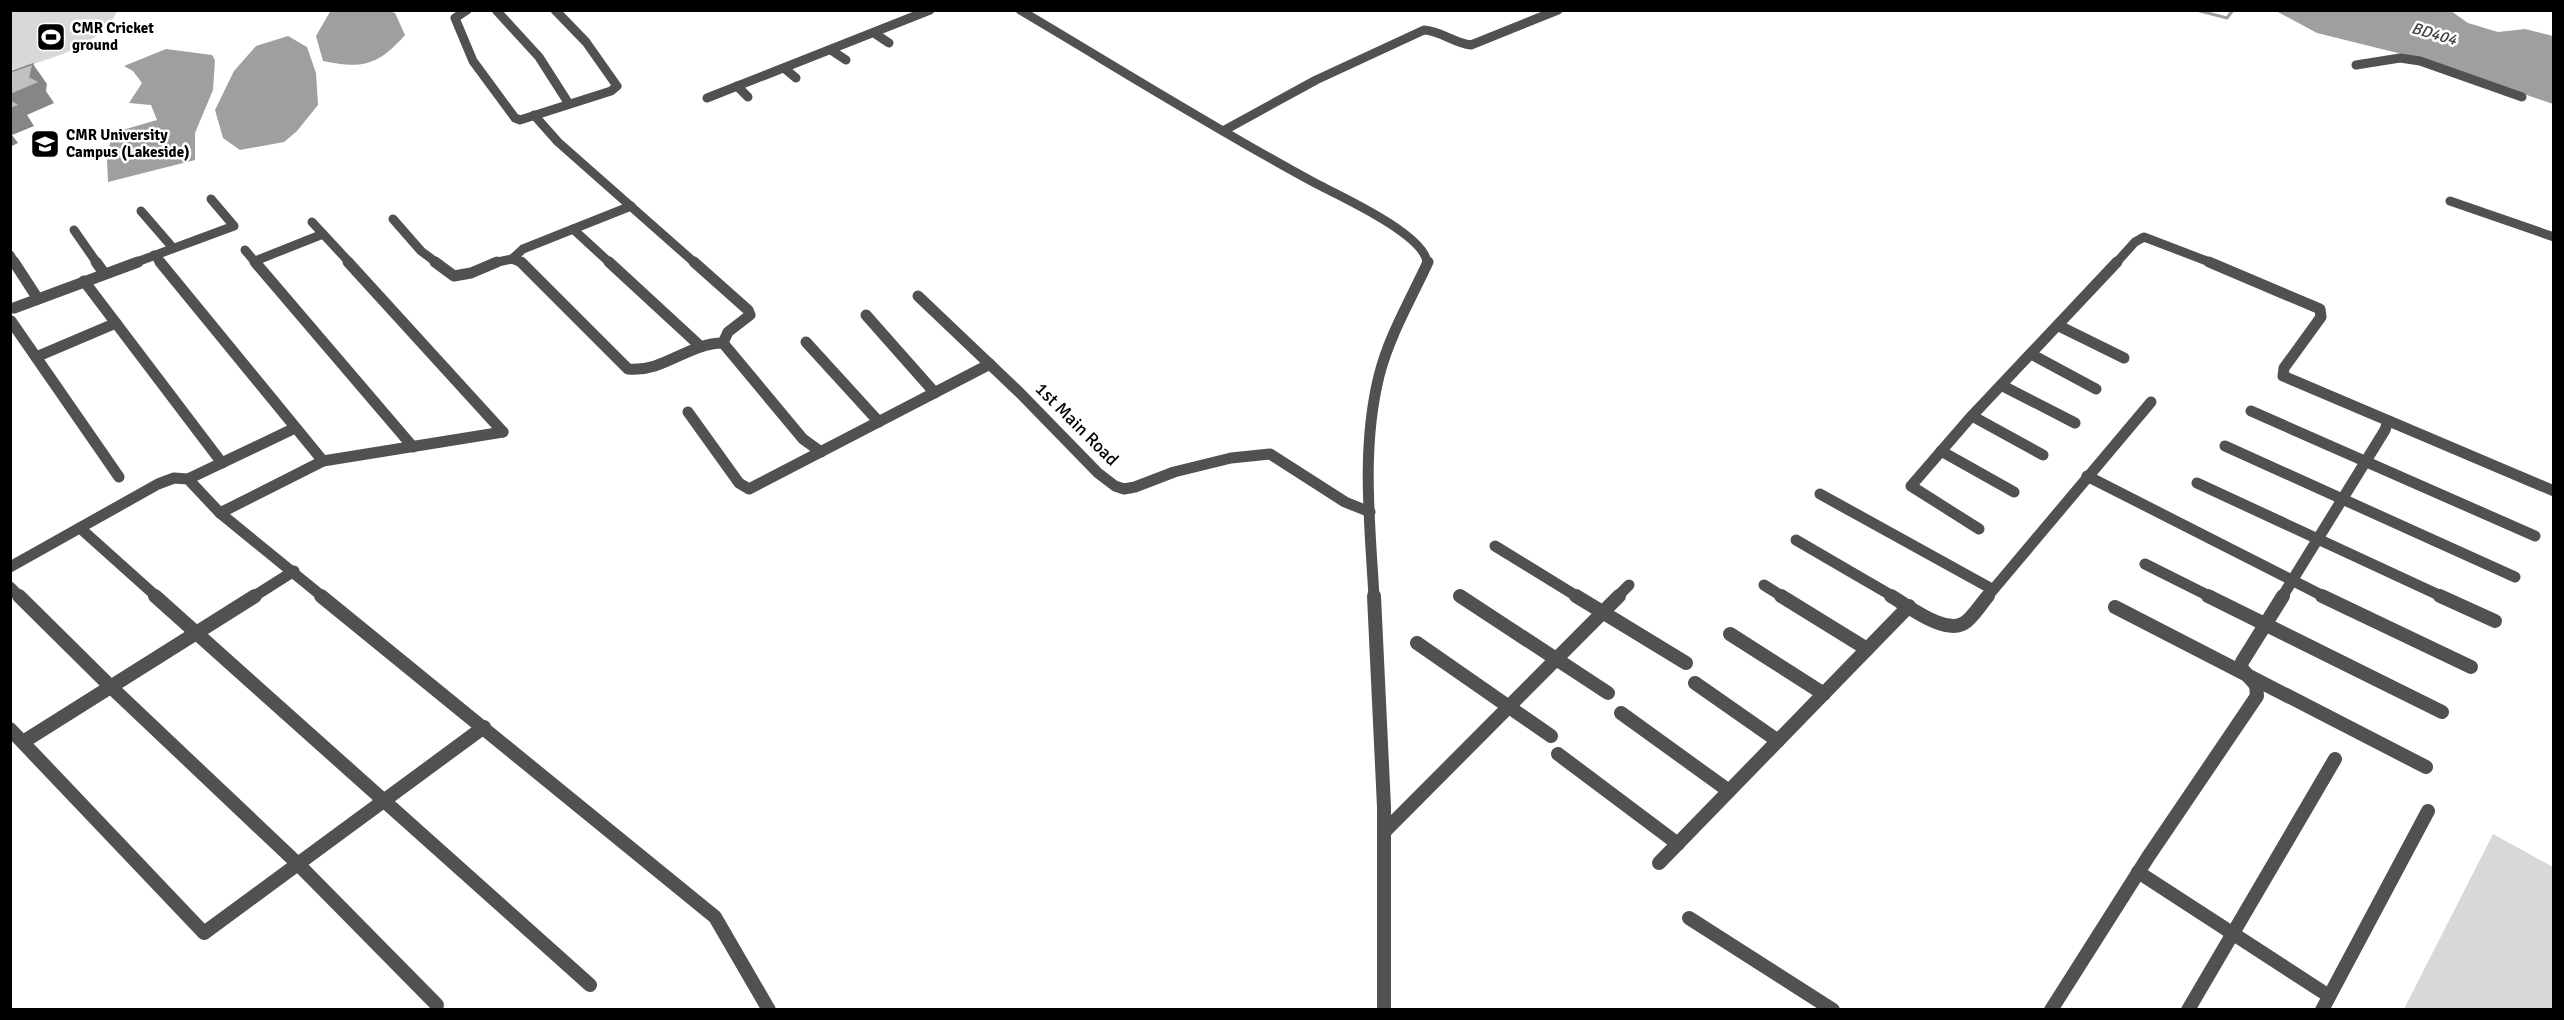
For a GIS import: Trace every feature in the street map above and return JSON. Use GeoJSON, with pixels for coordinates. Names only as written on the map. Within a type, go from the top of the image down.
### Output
{"type":"FeatureCollection","features":[{"type":"Feature","properties":{"kind":"street"},"geometry":{"type":"LineString","coordinates":[[466,10],[455,18],[473,61],[515,118],[520,120],[611,91],[617,86],[585,42],[555,10]]}},
{"type":"Feature","properties":{"kind":"street"},"geometry":{"type":"LineString","coordinates":[[496,10],[539,57],[569,104]]}},
{"type":"Feature","properties":{"kind":"street"},"geometry":{"type":"LineString","coordinates":[[707,98],[930,10]]}},
{"type":"Feature","properties":{"kind":"street"},"geometry":{"type":"LineString","coordinates":[[1020,10],[1134,76],[1223,132],[1375,217],[1407,237],[1426,254],[1428,262],[1399,322],[1379,376],[1367,457],[1384,832],[1384,1010]]}},
{"type":"Feature","properties":{"kind":"street"},"geometry":{"type":"LineString","coordinates":[[1223,132],[1316,80],[1424,30],[1436,31],[1456,43],[1471,45],[1558,10]]}},
{"type":"Feature","properties":{"kind":"street"},"geometry":{"type":"LineString","coordinates":[[874,33],[889,43]]}},
{"type":"Feature","properties":{"kind":"street"},"geometry":{"type":"LineString","coordinates":[[831,50],[846,60]]}},
{"type":"Feature","properties":{"kind":"street"},"geometry":{"type":"LineString","coordinates":[[2356,64],[2400,58],[2420,61],[2522,97]]}},
{"type":"Feature","properties":{"kind":"street"},"geometry":{"type":"LineString","coordinates":[[784,68],[796,78]]}},
{"type":"Feature","properties":{"kind":"street"},"geometry":{"type":"LineString","coordinates":[[737,86],[748,97]]}},
{"type":"Feature","properties":{"kind":"street"},"geometry":{"type":"LineString","coordinates":[[534,115],[558,142],[748,310],[750,315],[748,318],[728,332],[723,343]]}},
{"type":"Feature","properties":{"kind":"street"},"geometry":{"type":"LineString","coordinates":[[14,308],[234,226],[211,199]]}},
{"type":"Feature","properties":{"kind":"street"},"geometry":{"type":"LineString","coordinates":[[2450,201],[2553,237]]}},
{"type":"Feature","properties":{"kind":"street"},"geometry":{"type":"LineString","coordinates":[[512,259],[523,249],[631,206]]}},
{"type":"Feature","properties":{"kind":"street"},"geometry":{"type":"LineString","coordinates":[[141,211],[173,248]]}},
{"type":"Feature","properties":{"kind":"street"},"geometry":{"type":"LineString","coordinates":[[393,219],[421,251],[450,275],[461,276],[506,259],[520,261],[628,369],[638,371],[649,369],[699,345],[711,342],[723,343],[803,439],[821,452]]}},
{"type":"Feature","properties":{"kind":"street"},"geometry":{"type":"LineString","coordinates":[[220,513],[323,461],[503,432],[312,222]]}},
{"type":"Feature","properties":{"kind":"street"},"geometry":{"type":"LineString","coordinates":[[573,229],[699,345]]}},
{"type":"Feature","properties":{"kind":"street"},"geometry":{"type":"LineString","coordinates":[[74,230],[104,273]]}},
{"type":"Feature","properties":{"kind":"street"},"geometry":{"type":"LineString","coordinates":[[255,261],[323,234]]}},
{"type":"Feature","properties":{"kind":"street"},"geometry":{"type":"LineString","coordinates":[[1979,529],[1911,486],[1972,416],[2059,326],[2135,242],[2140,238],[2149,237],[2320,309],[2321,317],[2284,368],[2283,376],[2553,490]]}},
{"type":"Feature","properties":{"kind":"street"},"geometry":{"type":"LineString","coordinates":[[245,250],[413,447]]}},
{"type":"Feature","properties":{"kind":"street"},"geometry":{"type":"LineString","coordinates":[[10,255],[38,298]]}},
{"type":"Feature","properties":{"kind":"street"},"geometry":{"type":"LineString","coordinates":[[154,255],[323,461]]}},
{"type":"Feature","properties":{"kind":"street"},"geometry":{"type":"LineString","coordinates":[[84,281],[222,463]]}},
{"type":"Feature","properties":{"kind":"street","name":"1st Main Road"},"geometry":{"type":"LineString","coordinates":[[918,296],[990,364],[1098,474],[1115,486],[1124,489],[1135,487],[1174,472],[1231,458],[1270,454],[1345,502],[1370,512]]}},
{"type":"Feature","properties":{"kind":"street"},"geometry":{"type":"LineString","coordinates":[[866,315],[935,393]]}},
{"type":"Feature","properties":{"kind":"street"},"geometry":{"type":"LineString","coordinates":[[11,321],[119,477]]}},
{"type":"Feature","properties":{"kind":"street"},"geometry":{"type":"LineString","coordinates":[[36,357],[116,323]]}},
{"type":"Feature","properties":{"kind":"street"},"geometry":{"type":"LineString","coordinates":[[2059,326],[2124,358]]}},
{"type":"Feature","properties":{"kind":"street"},"geometry":{"type":"LineString","coordinates":[[806,342],[879,422]]}},
{"type":"Feature","properties":{"kind":"street"},"geometry":{"type":"LineString","coordinates":[[2031,354],[2096,389]]}},
{"type":"Feature","properties":{"kind":"street"},"geometry":{"type":"LineString","coordinates":[[688,412],[740,483],[749,489],[990,364]]}},
{"type":"Feature","properties":{"kind":"street"},"geometry":{"type":"LineString","coordinates":[[2001,385],[2075,423]]}},
{"type":"Feature","properties":{"kind":"street"},"geometry":{"type":"LineString","coordinates":[[1796,540],[1938,623],[1950,628],[1958,627],[1967,621],[2151,402]]}},
{"type":"Feature","properties":{"kind":"street"},"geometry":{"type":"LineString","coordinates":[[2251,411],[2535,536]]}},
{"type":"Feature","properties":{"kind":"street"},"geometry":{"type":"LineString","coordinates":[[1972,416],[2043,455]]}},
{"type":"Feature","properties":{"kind":"street"},"geometry":{"type":"LineString","coordinates":[[2051,1010],[2138,872],[2257,696],[2256,685],[2244,673],[2241,668],[2242,662],[2385,430],[2388,420]]}},
{"type":"Feature","properties":{"kind":"street"},"geometry":{"type":"LineString","coordinates":[[10,567],[158,484],[174,478],[188,479],[295,428]]}},
{"type":"Feature","properties":{"kind":"street"},"geometry":{"type":"LineString","coordinates":[[2225,446],[2515,577]]}},
{"type":"Feature","properties":{"kind":"street"},"geometry":{"type":"LineString","coordinates":[[1941,451],[2014,492]]}},
{"type":"Feature","properties":{"kind":"street"},"geometry":{"type":"LineString","coordinates":[[2087,476],[2292,581],[2471,667]]}},
{"type":"Feature","properties":{"kind":"street"},"geometry":{"type":"LineString","coordinates":[[188,479],[220,513],[715,917],[769,1010]]}},
{"type":"Feature","properties":{"kind":"street"},"geometry":{"type":"LineString","coordinates":[[2197,483],[2495,621]]}},
{"type":"Feature","properties":{"kind":"street"},"geometry":{"type":"LineString","coordinates":[[1820,494],[1992,589]]}},
{"type":"Feature","properties":{"kind":"street"},"geometry":{"type":"LineString","coordinates":[[80,528],[590,986]]}},
{"type":"Feature","properties":{"kind":"street"},"geometry":{"type":"LineString","coordinates":[[1495,546],[1686,663]]}},
{"type":"Feature","properties":{"kind":"street"},"geometry":{"type":"LineString","coordinates":[[2145,564],[2442,712]]}},
{"type":"Feature","properties":{"kind":"street"},"geometry":{"type":"LineString","coordinates":[[23,742],[294,572]]}},
{"type":"Feature","properties":{"kind":"street"},"geometry":{"type":"LineString","coordinates":[[1384,832],[1629,585]]}},
{"type":"Feature","properties":{"kind":"street"},"geometry":{"type":"LineString","coordinates":[[1764,585],[1867,649]]}},
{"type":"Feature","properties":{"kind":"street"},"geometry":{"type":"LineString","coordinates":[[10,587],[111,687],[298,864],[437,1005]]}},
{"type":"Feature","properties":{"kind":"street"},"geometry":{"type":"LineString","coordinates":[[1460,596],[1608,693]]}},
{"type":"Feature","properties":{"kind":"street"},"geometry":{"type":"LineString","coordinates":[[1659,863],[1909,606]]}},
{"type":"Feature","properties":{"kind":"street"},"geometry":{"type":"LineString","coordinates":[[2115,607],[2426,767]]}},
{"type":"Feature","properties":{"kind":"street"},"geometry":{"type":"LineString","coordinates":[[1730,634],[1824,694]]}},
{"type":"Feature","properties":{"kind":"street"},"geometry":{"type":"LineString","coordinates":[[1416,643],[1551,736]]}},
{"type":"Feature","properties":{"kind":"street"},"geometry":{"type":"LineString","coordinates":[[1695,683],[1778,741]]}},
{"type":"Feature","properties":{"kind":"street"},"geometry":{"type":"LineString","coordinates":[[1621,712],[1729,791]]}},
{"type":"Feature","properties":{"kind":"street"},"geometry":{"type":"LineString","coordinates":[[10,729],[204,933],[484,727]]}},
{"type":"Feature","properties":{"kind":"street"},"geometry":{"type":"LineString","coordinates":[[1558,754],[1678,844]]}},
{"type":"Feature","properties":{"kind":"street"},"geometry":{"type":"LineString","coordinates":[[2188,1010],[2335,759]]}},
{"type":"Feature","properties":{"kind":"street"},"geometry":{"type":"LineString","coordinates":[[2138,872],[2233,934],[2326,1003],[2428,811]]}},
{"type":"Feature","properties":{"kind":"street"},"geometry":{"type":"LineString","coordinates":[[1689,918],[1833,1010]]}},
{"type":"Feature","properties":{"kind":"shaded area","name":"CMR Cricket ground"},"geometry":{"type":"Polygon","coordinates":[[[10,11],[117,11],[100,33],[86,42],[55,57],[11,70],[10,11]]]}},
{"type":"Feature","properties":{"kind":"shaded area"},"geometry":{"type":"Polygon","coordinates":[[[2493,834],[2553,867],[2553,1009],[2404,1009],[2493,834]]]}},
{"type":"Feature","properties":{"kind":"water"},"geometry":{"type":"Polygon","coordinates":[[[331,10],[390,11],[395,13],[405,35],[386,53],[368,63],[348,65],[323,61],[316,36],[331,10]]]}},
{"type":"Feature","properties":{"kind":"water"},"geometry":{"type":"Polygon","coordinates":[[[2276,11],[2451,11],[2468,23],[2498,32],[2525,29],[2553,36],[2553,104],[2422,59],[2317,33],[2276,11]]]}},
{"type":"Feature","properties":{"kind":"water"},"geometry":{"type":"Polygon","coordinates":[[[288,36],[307,47],[316,73],[318,105],[297,131],[284,142],[240,150],[223,138],[215,110],[234,71],[256,46],[288,36]]]}},
{"type":"Feature","properties":{"kind":"water"},"geometry":{"type":"Polygon","coordinates":[[[166,49],[212,55],[215,60],[213,90],[195,133],[195,160],[108,182],[107,159],[112,133],[157,120],[151,105],[129,103],[142,83],[133,71],[124,66],[166,49]]]}},
{"type":"Feature","properties":{"kind":"building"},"geometry":{"type":"Polygon","coordinates":[[[33,64],[30,77],[40,82],[10,95],[10,72],[33,64]]]}},
{"type":"Feature","properties":{"kind":"building"},"geometry":{"type":"Polygon","coordinates":[[[10,99],[20,105],[10,109],[10,99]]]}},
{"type":"Feature","properties":{"kind":"waterway","name":"BD404"},"geometry":{"type":"LineString","coordinates":[[2196,10],[2227,18],[2233,10]]}},
{"type":"Feature","properties":{"kind":"place","name":"CMR Cricket ground"},"geometry":{"type":"Point","coordinates":[51,37]}},
{"type":"Feature","properties":{"kind":"place","name":"CMR University Campus (Lakeside)"},"geometry":{"type":"Point","coordinates":[45,144]}}]}
